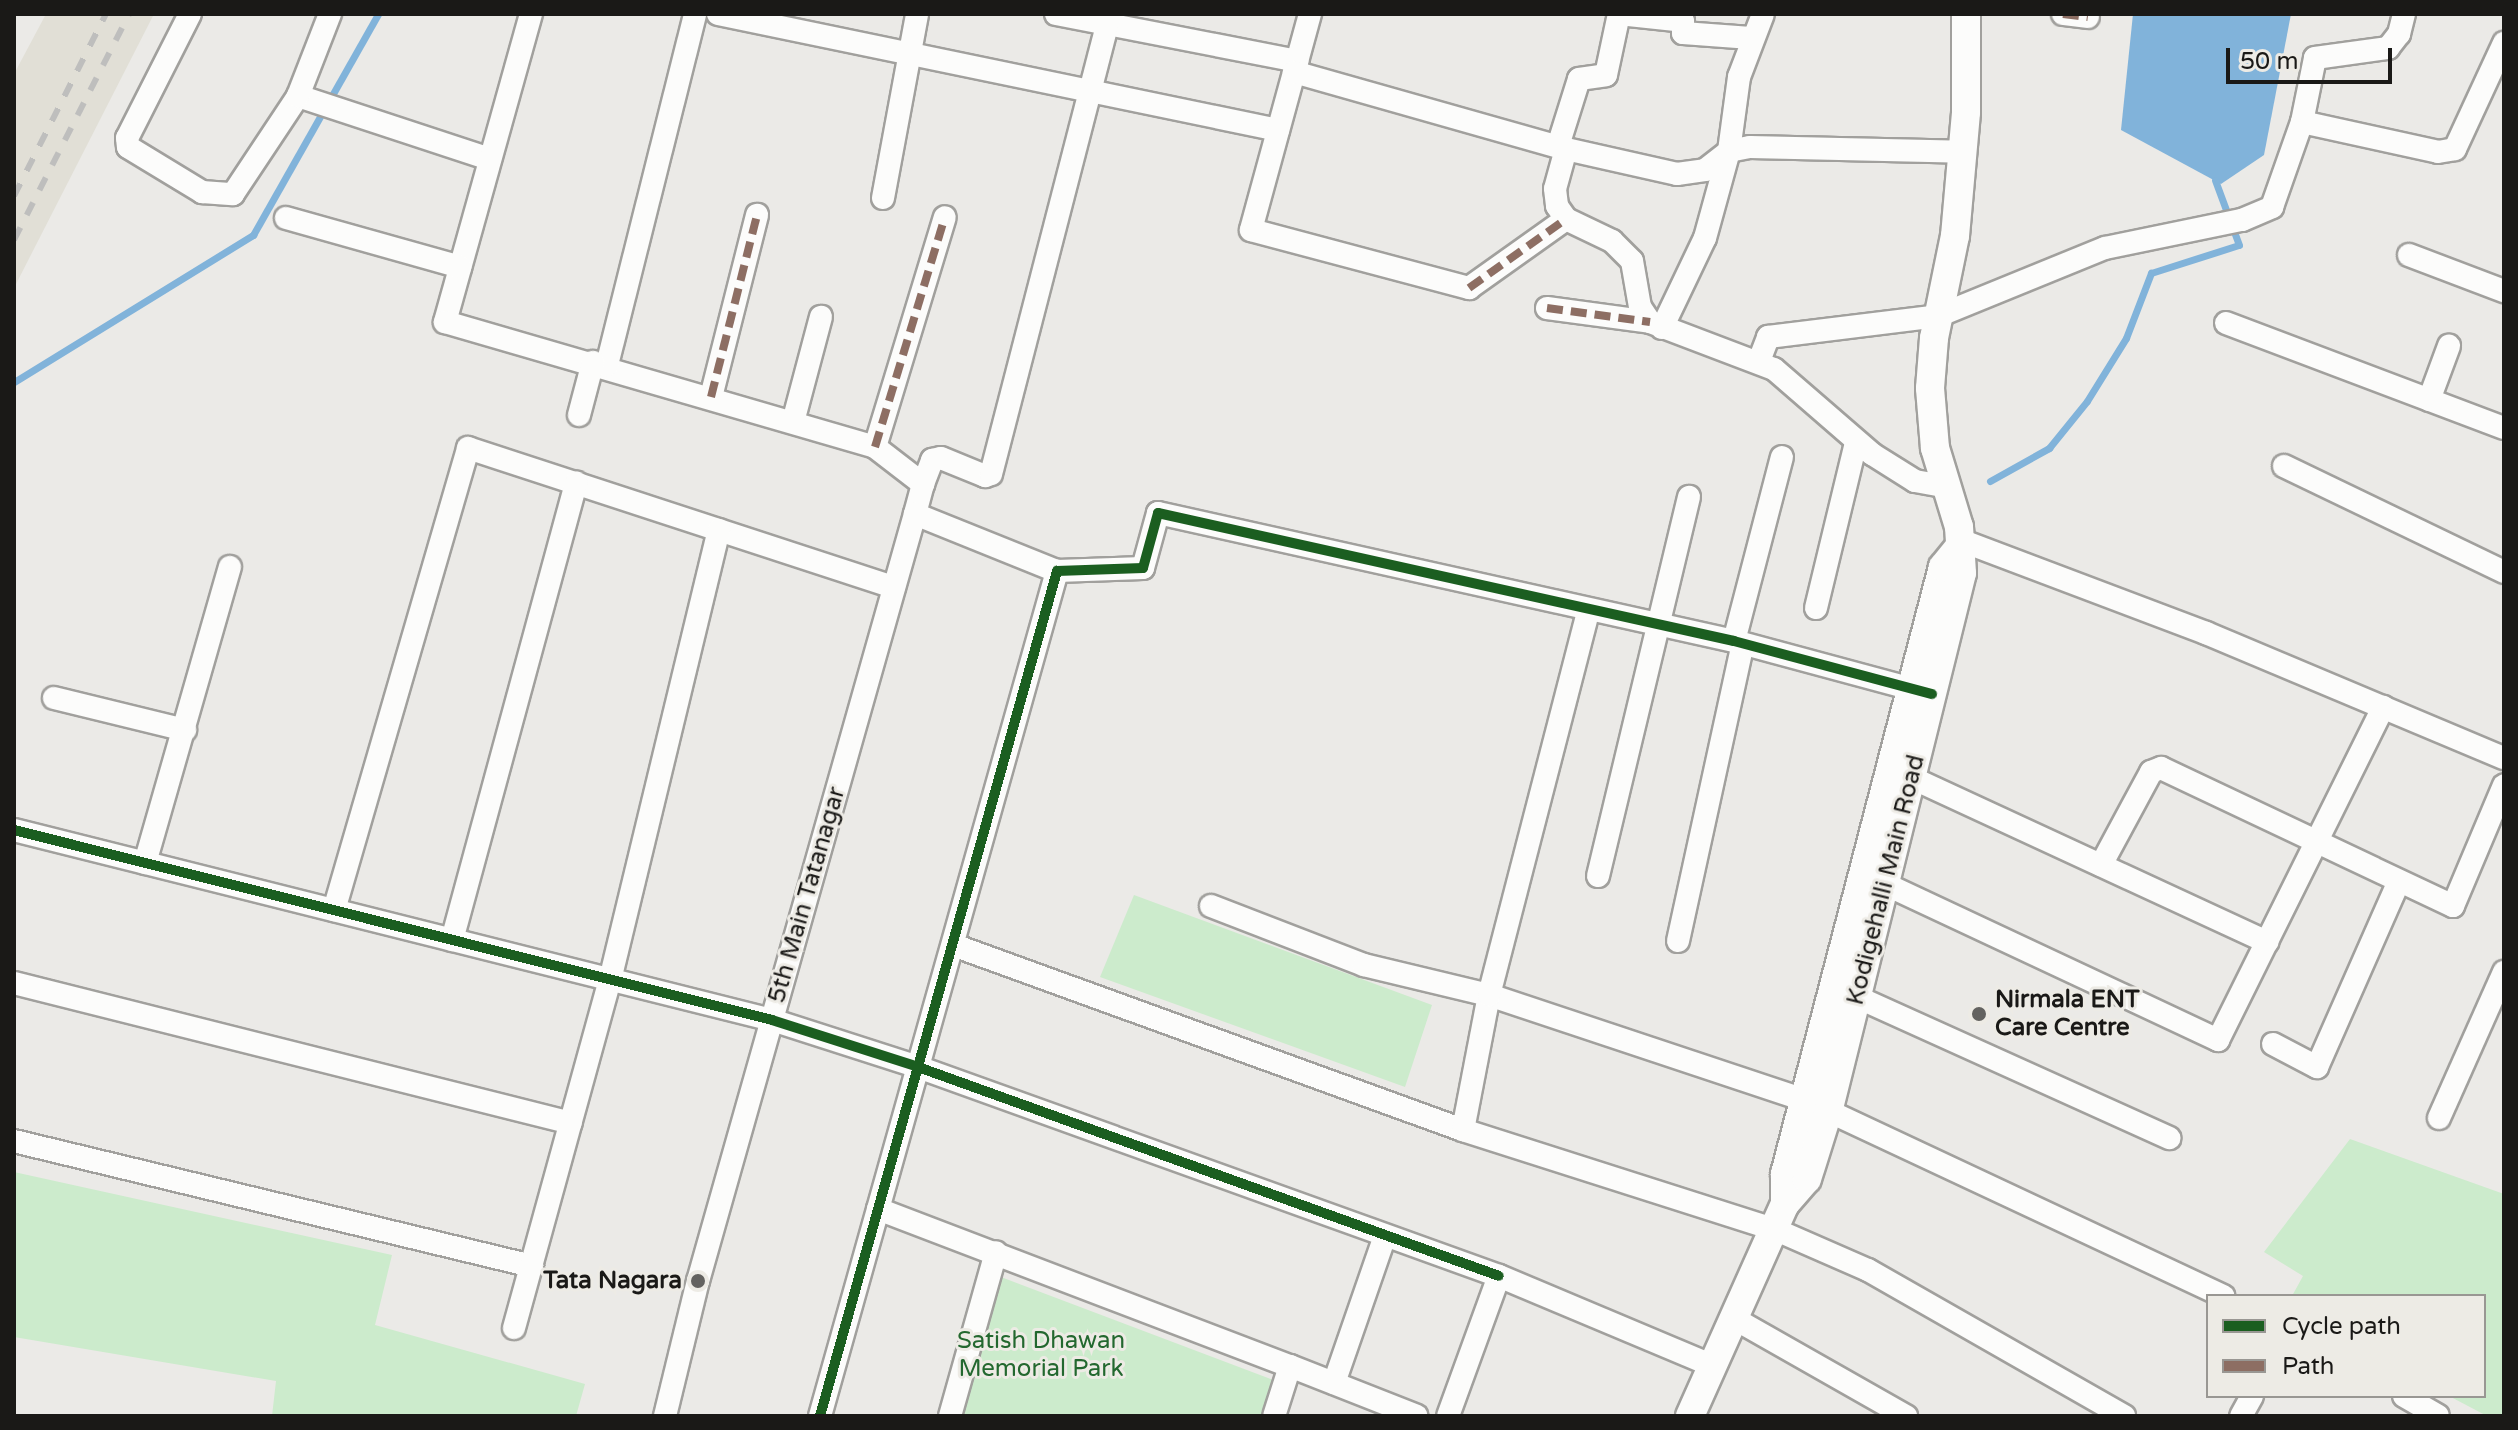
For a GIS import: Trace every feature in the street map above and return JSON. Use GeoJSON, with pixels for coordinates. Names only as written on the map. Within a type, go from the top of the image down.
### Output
{"type":"FeatureCollection","features":[{"type":"Feature","properties":{"kind":"street"},"geometry":{"type":"LineString","coordinates":[[190,14],[129,130],[128,147],[202,192],[233,194],[298,96],[330,14]]}},
{"type":"Feature","properties":{"kind":"street"},"geometry":{"type":"LineString","coordinates":[[531,14],[445,322],[600,364],[875,447],[923,484],[932,460],[941,458],[985,476],[991,474],[1109,19]]}},
{"type":"Feature","properties":{"kind":"street"},"geometry":{"type":"LineString","coordinates":[[579,415],[600,364],[695,14]]}},
{"type":"Feature","properties":{"kind":"street"},"geometry":{"type":"LineString","coordinates":[[718,14],[907,57],[1091,90],[1278,130]]}},
{"type":"Feature","properties":{"kind":"street"},"geometry":{"type":"LineString","coordinates":[[883,198],[917,14]]}},
{"type":"Feature","properties":{"kind":"street"},"geometry":{"type":"LineString","coordinates":[[1056,14],[1109,19],[1295,66],[1562,148],[1677,174],[1705,170],[1729,151],[1750,147],[1963,152]]}},
{"type":"Feature","properties":{"kind":"street"},"geometry":{"type":"LineString","coordinates":[[1310,14],[1251,230],[1469,288],[1566,219]]}},
{"type":"Feature","properties":{"kind":"street"},"geometry":{"type":"LineString","coordinates":[[1656,325],[1640,307],[1632,261],[1612,241],[1566,219],[1555,198],[1562,148],[1579,79],[1606,75],[1619,14],[1683,21],[1683,33],[1751,38]]}},
{"type":"Feature","properties":{"kind":"street"},"geometry":{"type":"LineString","coordinates":[[1656,325],[1695,264],[1729,151],[1739,77],[1751,38],[1763,14]]}},
{"type":"Feature","properties":{"kind":"street","name":"Kodigehalli Main Road"},"geometry":{"type":"LineString","coordinates":[[1690,1416],[1780,1216],[1807,1179],[1818,1107],[1922,691],[1962,573],[1960,543],[1943,486],[1931,403],[1938,316],[1955,236],[1963,152],[1966,14]]}},
{"type":"Feature","properties":{"kind":"street"},"geometry":{"type":"LineString","coordinates":[[2063,14],[2088,17]]}},
{"type":"Feature","properties":{"kind":"street"},"geometry":{"type":"LineString","coordinates":[[1759,361],[1768,337],[1938,316],[2105,248],[2232,222],[2272,207],[2302,122],[2315,58],[2388,48],[2399,34],[2404,14]]}},
{"type":"Feature","properties":{"kind":"street"},"geometry":{"type":"LineString","coordinates":[[2302,122],[2438,152],[2455,149],[2504,43]]}},
{"type":"Feature","properties":{"kind":"street"},"geometry":{"type":"LineString","coordinates":[[298,96],[490,159]]}},
{"type":"Feature","properties":{"kind":"street"},"geometry":{"type":"LineString","coordinates":[[711,397],[757,215]]}},
{"type":"Feature","properties":{"kind":"street"},"geometry":{"type":"LineString","coordinates":[[875,447],[945,217]]}},
{"type":"Feature","properties":{"kind":"street"},"geometry":{"type":"LineString","coordinates":[[286,218],[460,267]]}},
{"type":"Feature","properties":{"kind":"street"},"geometry":{"type":"LineString","coordinates":[[2409,255],[2504,291]]}},
{"type":"Feature","properties":{"kind":"street"},"geometry":{"type":"LineString","coordinates":[[1547,308],[1656,325],[1759,361],[1856,443],[1915,481],[1943,486]]}},
{"type":"Feature","properties":{"kind":"street"},"geometry":{"type":"LineString","coordinates":[[793,422],[821,317]]}},
{"type":"Feature","properties":{"kind":"street"},"geometry":{"type":"LineString","coordinates":[[2226,323],[2504,428]]}},
{"type":"Feature","properties":{"kind":"street"},"geometry":{"type":"LineString","coordinates":[[2429,400],[2449,346]]}},
{"type":"Feature","properties":{"kind":"street"},"geometry":{"type":"LineString","coordinates":[[1816,608],[1856,443]]}},
{"type":"Feature","properties":{"kind":"street"},"geometry":{"type":"LineString","coordinates":[[334,910],[468,448],[894,587]]}},
{"type":"Feature","properties":{"kind":"street"},"geometry":{"type":"LineString","coordinates":[[1678,941],[1739,642],[1782,457]]}},
{"type":"Feature","properties":{"kind":"street"},"geometry":{"type":"LineString","coordinates":[[2284,466],[2504,572]]}},
{"type":"Feature","properties":{"kind":"street"},"geometry":{"type":"LineString","coordinates":[[452,940],[576,483]]}},
{"type":"Feature","properties":{"kind":"street","name":"5th Main Tatanagar"},"geometry":{"type":"LineString","coordinates":[[665,1416],[772,1020],[923,484]]}},
{"type":"Feature","properties":{"kind":"street"},"geometry":{"type":"LineString","coordinates":[[1598,876],[1655,626],[1689,497]]}},
{"type":"Feature","properties":{"kind":"street"},"geometry":{"type":"LineString","coordinates":[[915,514],[1057,571],[1143,568],[1158,513],[1655,626],[1739,642],[1922,691]]}},
{"type":"Feature","properties":{"kind":"street"},"geometry":{"type":"LineString","coordinates":[[514,1328],[610,980],[719,530]]}},
{"type":"Feature","properties":{"kind":"street"},"geometry":{"type":"LineString","coordinates":[[1960,543],[2383,707],[2504,758]]}},
{"type":"Feature","properties":{"kind":"street"},"geometry":{"type":"LineString","coordinates":[[145,863],[230,567]]}},
{"type":"Feature","properties":{"kind":"street"},"geometry":{"type":"LineString","coordinates":[[820,1416],[918,1067],[956,946],[1057,571]]}},
{"type":"Feature","properties":{"kind":"street"},"geometry":{"type":"LineString","coordinates":[[1463,1130],[1489,995],[1588,611]]}},
{"type":"Feature","properties":{"kind":"street"},"geometry":{"type":"LineString","coordinates":[[54,698],[185,730]]}},
{"type":"Feature","properties":{"kind":"street"},"geometry":{"type":"LineString","coordinates":[[1885,884],[2218,1040],[2383,707]]}},
{"type":"Feature","properties":{"kind":"street"},"geometry":{"type":"LineString","coordinates":[[2101,865],[2151,772],[2161,768],[2453,906],[2504,785]]}},
{"type":"Feature","properties":{"kind":"street"},"geometry":{"type":"LineString","coordinates":[[1902,773],[2267,942]]}},
{"type":"Feature","properties":{"kind":"street","name":"Kodigehalli Main Road"},"geometry":{"type":"LineString","coordinates":[[1818,1107],[1857,997],[1885,884],[1902,773]]}},
{"type":"Feature","properties":{"kind":"street"},"geometry":{"type":"LineString","coordinates":[[14,830],[772,1020],[918,1067],[1499,1276],[1713,1366]]}},
{"type":"Feature","properties":{"kind":"street"},"geometry":{"type":"LineString","coordinates":[[2273,1044],[2317,1067],[2399,881]]}},
{"type":"Feature","properties":{"kind":"street"},"geometry":{"type":"LineString","coordinates":[[1211,906],[1364,965],[1489,995],[1818,1107],[2220,1294]]}},
{"type":"Feature","properties":{"kind":"street"},"geometry":{"type":"LineString","coordinates":[[956,946],[1463,1130],[1780,1216],[1868,1270],[2124,1416]]}},
{"type":"Feature","properties":{"kind":"street"},"geometry":{"type":"LineString","coordinates":[[2439,1118],[2504,972]]}},
{"type":"Feature","properties":{"kind":"street"},"geometry":{"type":"LineString","coordinates":[[15,987],[571,1123]]}},
{"type":"Feature","properties":{"kind":"street"},"geometry":{"type":"LineString","coordinates":[[1857,997],[2170,1138]]}},
{"type":"Feature","properties":{"kind":"street"},"geometry":{"type":"LineString","coordinates":[[14,1141],[532,1266]]}},
{"type":"Feature","properties":{"kind":"street"},"geometry":{"type":"LineString","coordinates":[[878,1209],[1417,1416]]}},
{"type":"Feature","properties":{"kind":"street"},"geometry":{"type":"LineString","coordinates":[[1334,1383],[1385,1236]]}},
{"type":"Feature","properties":{"kind":"street"},"geometry":{"type":"LineString","coordinates":[[950,1416],[996,1252]]}},
{"type":"Feature","properties":{"kind":"street"},"geometry":{"type":"LineString","coordinates":[[1448,1416],[1499,1276]]}},
{"type":"Feature","properties":{"kind":"street"},"geometry":{"type":"LineString","coordinates":[[1735,1319],[1906,1416]]}},
{"type":"Feature","properties":{"kind":"street"},"geometry":{"type":"LineString","coordinates":[[1274,1416],[1290,1366]]}},
{"type":"Feature","properties":{"kind":"street"},"geometry":{"type":"LineString","coordinates":[[2241,1416],[2251,1398]]}},
{"type":"Feature","properties":{"kind":"street"},"geometry":{"type":"LineString","coordinates":[[2407,1398],[2438,1416]]}},
{"type":"Feature","properties":{"kind":"shaded area"},"geometry":{"type":"Polygon","coordinates":[[[46,14],[154,14],[14,288],[14,74],[46,14]]]}},
{"type":"Feature","properties":{"kind":"green space"},"geometry":{"type":"Polygon","coordinates":[[[1134,895],[1432,1005],[1405,1087],[1100,977],[1134,895]]]}},
{"type":"Feature","properties":{"kind":"green space"},"geometry":{"type":"Polygon","coordinates":[[[2350,1139],[2504,1194],[2504,1416],[2487,1416],[2453,1398],[2486,1398],[2486,1294],[2293,1294],[2303,1276],[2264,1252],[2350,1139]]]}},
{"type":"Feature","properties":{"kind":"green space"},"geometry":{"type":"Polygon","coordinates":[[[14,1172],[392,1255],[375,1325],[585,1384],[576,1416],[272,1416],[276,1381],[14,1337],[14,1172]]]}},
{"type":"Feature","properties":{"kind":"green space","name":"Satish Dhawan Memorial Park"},"geometry":{"type":"Polygon","coordinates":[[[1001,1277],[1273,1380],[1261,1416],[961,1416],[1001,1277]]]}},
{"type":"Feature","properties":{"kind":"water"},"geometry":{"type":"Polygon","coordinates":[[[2133,14],[2291,14],[2264,155],[2221,184],[2121,130],[2133,14]]]}},
{"type":"Feature","properties":{"kind":"waterway"},"geometry":{"type":"LineString","coordinates":[[14,382],[253,235],[378,14]]}},
{"type":"Feature","properties":{"kind":"waterway"},"geometry":{"type":"LineString","coordinates":[[1990,481],[2049,448],[2087,401],[2126,338],[2151,273],[2239,245],[2215,180]]}},
{"type":"Feature","properties":{"kind":"railway"},"geometry":{"type":"LineString","coordinates":[[14,196],[106,14]]}},
{"type":"Feature","properties":{"kind":"railway"},"geometry":{"type":"LineString","coordinates":[[14,240],[129,14]]}},
{"type":"Feature","properties":{"kind":"marked path"},"geometry":{"type":"LineString","coordinates":[[2063,14],[2088,17]]}},
{"type":"Feature","properties":{"kind":"marked path"},"geometry":{"type":"LineString","coordinates":[[711,397],[757,215]]}},
{"type":"Feature","properties":{"kind":"marked path"},"geometry":{"type":"LineString","coordinates":[[875,447],[945,217]]}},
{"type":"Feature","properties":{"kind":"marked path"},"geometry":{"type":"LineString","coordinates":[[1469,288],[1566,219]]}},
{"type":"Feature","properties":{"kind":"marked path"},"geometry":{"type":"LineString","coordinates":[[1547,308],[1650,322]]}},
{"type":"Feature","properties":{"kind":"cycle path"},"geometry":{"type":"LineString","coordinates":[[820,1416],[1057,571],[1143,568],[1158,513],[1734,641],[1932,694]]}},
{"type":"Feature","properties":{"kind":"cycle path"},"geometry":{"type":"LineString","coordinates":[[14,830],[772,1020],[918,1067],[1499,1276]]}},
{"type":"Feature","properties":{"kind":"place","name":"Nirmala ENT Care Centre"},"geometry":{"type":"Point","coordinates":[1979,1014]}},
{"type":"Feature","properties":{"kind":"place","name":"Tata Nagara"},"geometry":{"type":"Point","coordinates":[698,1281]}}]}
